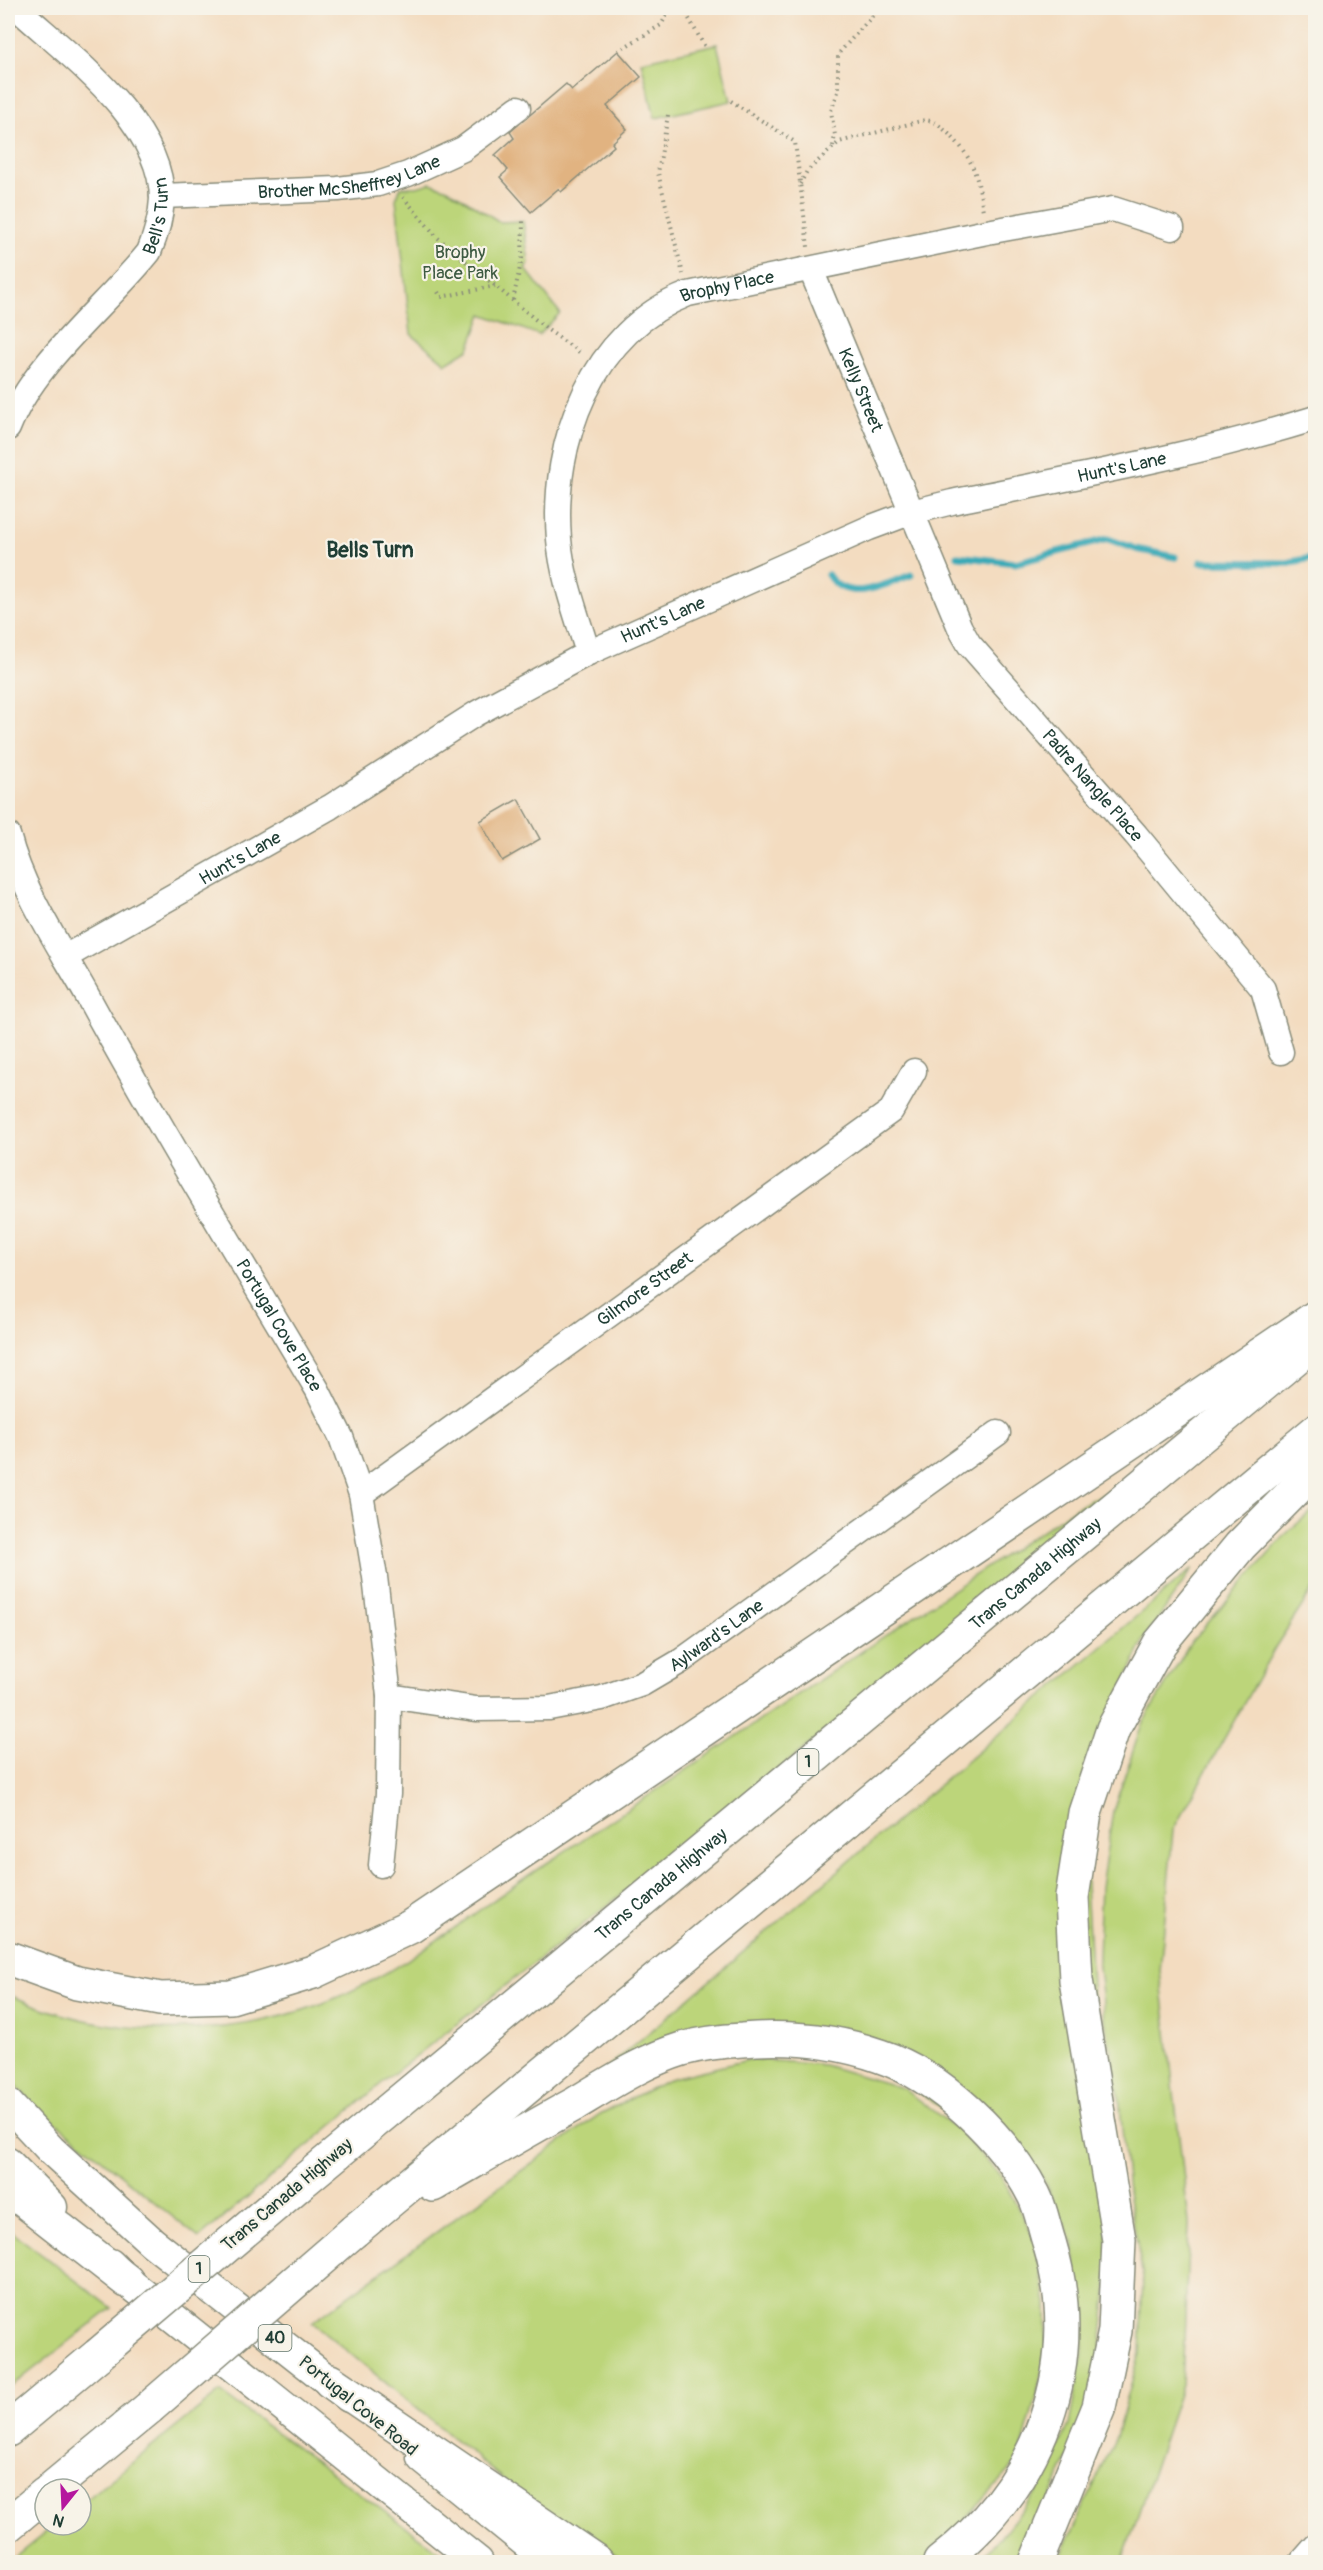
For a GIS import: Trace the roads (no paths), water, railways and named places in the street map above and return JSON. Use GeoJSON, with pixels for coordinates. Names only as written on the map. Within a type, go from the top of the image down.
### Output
{"type":"FeatureCollection","features":[{"type":"Feature","properties":{"kind":"highway"},"geometry":{"type":"LineString","coordinates":[[8,1958],[77,1983],[160,1999],[231,1997],[313,1972],[410,1927],[1316,1317]]}},
{"type":"Feature","properties":{"kind":"highway","name":"Trans Canada Highway"},"geometry":{"type":"LineString","coordinates":[[8,2430],[301,2183],[1316,1341]]}},
{"type":"Feature","properties":{"kind":"highway"},"geometry":{"type":"LineString","coordinates":[[66,2477],[354,2231],[1316,1431]]}},
{"type":"Feature","properties":{"kind":"highway"},"geometry":{"type":"LineString","coordinates":[[1036,2562],[1099,2407],[1115,2331],[1119,2240],[1076,1980],[1072,1897],[1085,1813],[1113,1729],[1160,1642],[1240,1546],[1316,1469]]}},
{"type":"Feature","properties":{"kind":"highway"},"geometry":{"type":"LineString","coordinates":[[354,2231],[640,2067],[683,2049],[744,2040],[819,2041],[881,2056],[943,2088],[998,2140],[1035,2196],[1056,2266],[1063,2337],[1051,2408],[1035,2450],[1014,2486],[992,2515],[965,2543],[940,2562]]}},
{"type":"Feature","properties":{"kind":"highway"},"geometry":{"type":"LineString","coordinates":[[8,2188],[127,2281]]}},
{"type":"Feature","properties":{"kind":"highway"},"geometry":{"type":"LineString","coordinates":[[8,2409],[98,2355]]}},
{"type":"Feature","properties":{"kind":"highway"},"geometry":{"type":"LineString","coordinates":[[330,2381],[597,2562]]}},
{"type":"Feature","properties":{"kind":"highway"},"geometry":{"type":"LineString","coordinates":[[8,2525],[33,2504]]}},
{"type":"Feature","properties":{"kind":"main road","name":"Portugal Cove Road"},"geometry":{"type":"LineString","coordinates":[[8,2104],[51,2150],[152,2241],[330,2381],[550,2562]]}},
{"type":"Feature","properties":{"kind":"main road"},"geometry":{"type":"LineString","coordinates":[[8,2163],[127,2281],[478,2562]]}},
{"type":"Feature","properties":{"kind":"street","name":"Bell's Turn"},"geometry":{"type":"LineString","coordinates":[[8,428],[15,409],[33,380],[149,252],[158,230],[162,196],[155,165],[145,140],[124,112],[103,86],[16,8]]}},
{"type":"Feature","properties":{"kind":"street","name":"Brother McSheffrey Lane"},"geometry":{"type":"LineString","coordinates":[[162,196],[338,189],[378,184],[408,174],[463,149],[518,108]]}},
{"type":"Feature","properties":{"kind":"street","name":"Brophy Place"},"geometry":{"type":"LineString","coordinates":[[588,653],[564,569],[559,540],[560,482],[570,427],[590,384],[608,353],[642,319],[668,302],[688,294],[810,259],[987,232],[1113,209],[1172,228]]}},
{"type":"Feature","properties":{"kind":"street","name":"Kelly Street"},"geometry":{"type":"LineString","coordinates":[[810,259],[912,512]]}},
{"type":"Feature","properties":{"kind":"street","name":"Hunt's Lane"},"geometry":{"type":"LineString","coordinates":[[65,957],[330,807],[477,713],[588,653],[869,528],[912,512],[1201,449],[1265,434],[1316,418]]}},
{"type":"Feature","properties":{"kind":"street","name":"Padre Nangle Place"},"geometry":{"type":"LineString","coordinates":[[912,512],[960,628],[969,644],[1136,835],[1263,989],[1281,1052]]}},
{"type":"Feature","properties":{"kind":"street","name":"Portugal Cove Place"},"geometry":{"type":"LineString","coordinates":[[8,835],[25,879],[65,957],[113,1043],[317,1389],[341,1437],[361,1494],[375,1577],[389,1696],[388,1794],[381,1865]]}},
{"type":"Feature","properties":{"kind":"street","name":"Gilmore Street"},"geometry":{"type":"LineString","coordinates":[[361,1494],[891,1111],[914,1071]]}},
{"type":"Feature","properties":{"kind":"street","name":"Aylward's Lane"},"geometry":{"type":"LineString","coordinates":[[389,1696],[476,1709],[549,1708],[602,1698],[642,1684],[681,1661],[998,1433]]}},
{"type":"Feature","properties":{"kind":"street"},"geometry":{"type":"LineString","coordinates":[[1302,2562],[1316,2546]]}},
{"type":"Feature","properties":{"kind":"waterway"},"geometry":{"type":"LineString","coordinates":[[958,556],[1015,563],[1108,539],[1136,549],[1175,557]]}},
{"type":"Feature","properties":{"kind":"waterway"},"geometry":{"type":"LineString","coordinates":[[1201,562],[1287,563],[1316,557]]}},
{"type":"Feature","properties":{"kind":"waterway"},"geometry":{"type":"LineString","coordinates":[[828,575],[836,584],[856,591],[879,587],[911,575]]}},
{"type":"Feature","properties":{"kind":"district","name":"Bells Turn"},"geometry":{"type":"Point","coordinates":[370,550]}},
{"type":"Feature","properties":{"kind":"park label","name":"Brophy Place Park"},"geometry":{"type":"Point","coordinates":[460,262]}}]}
